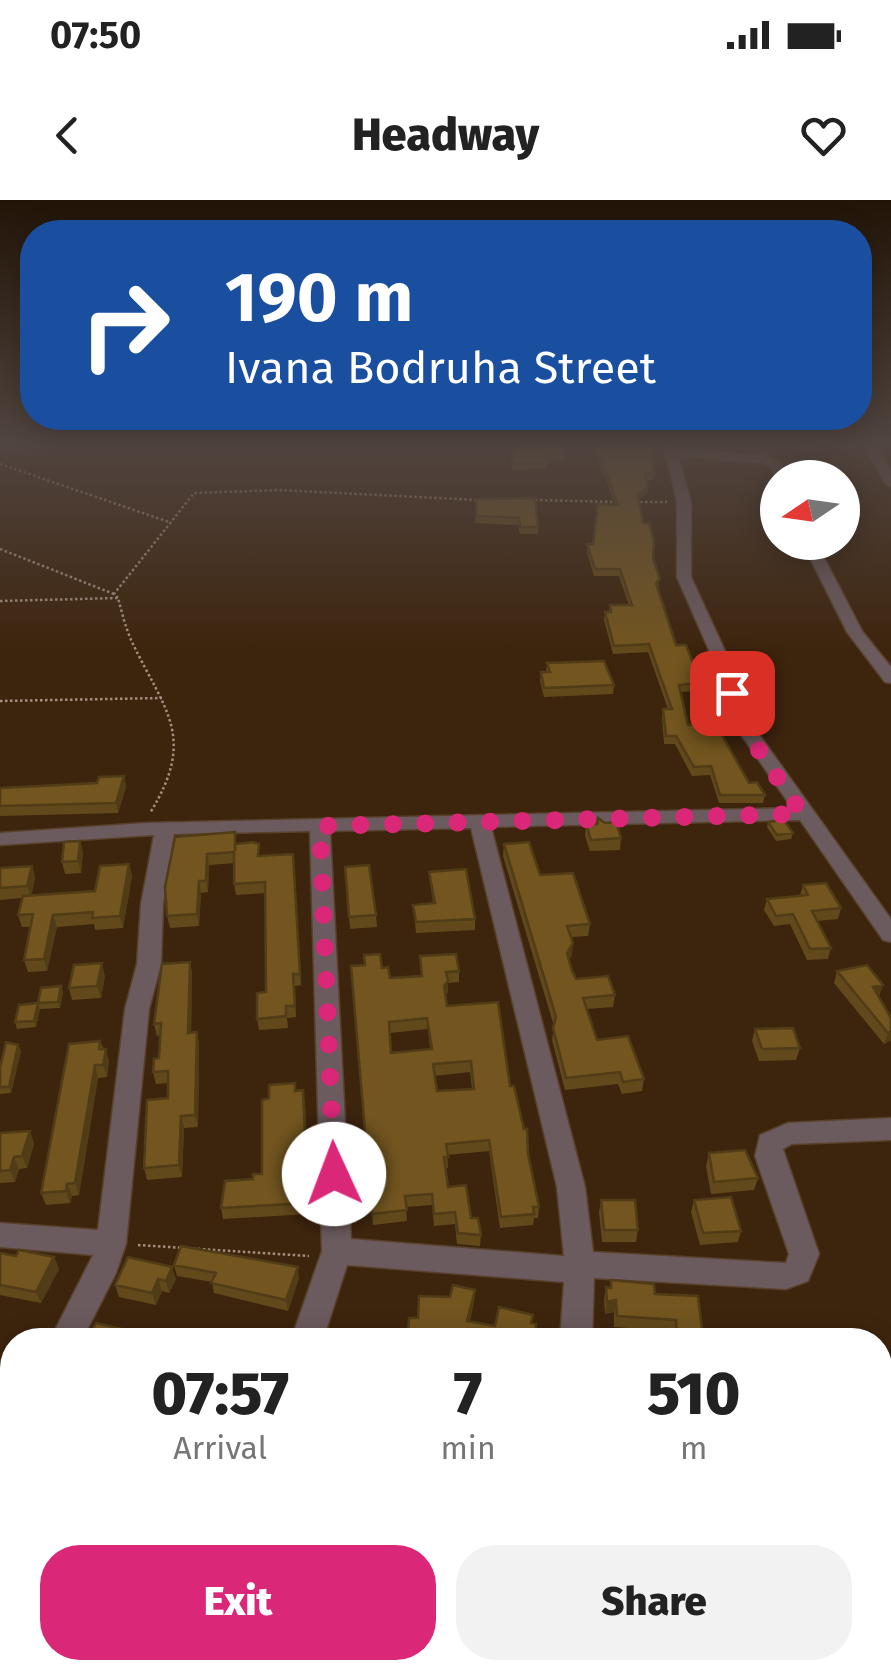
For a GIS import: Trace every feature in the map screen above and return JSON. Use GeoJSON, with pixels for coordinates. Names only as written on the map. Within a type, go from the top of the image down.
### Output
{"type":"FeatureCollection","features":[{"type":"Feature","properties":{"kind":"street"},"geometry":{"type":"LineString","coordinates":[[684,513],[684,577],[698,616],[723,664],[746,731],[891,935]]}},
{"type":"Feature","properties":{"kind":"street"},"geometry":{"type":"LineString","coordinates":[[818,560],[856,632],[891,678]]}},
{"type":"Feature","properties":{"kind":"street"},"geometry":{"type":"LineString","coordinates":[[0,839],[155,830],[802,814]]}},
{"type":"Feature","properties":{"kind":"street"},"geometry":{"type":"LineString","coordinates":[[480,823],[571,1187],[580,1267],[577,1328]]}},
{"type":"Feature","properties":{"kind":"street"},"geometry":{"type":"LineString","coordinates":[[311,1328],[336,1255],[320,826]]}},
{"type":"Feature","properties":{"kind":"street"},"geometry":{"type":"LineString","coordinates":[[72,1328],[101,1273],[111,1244],[137,1010],[149,964],[155,830]]}},
{"type":"Feature","properties":{"kind":"street"},"geometry":{"type":"LineString","coordinates":[[336,1255],[786,1276],[798,1272],[804,1254],[769,1156],[770,1143],[788,1134],[891,1129]]}},
{"type":"Feature","properties":{"kind":"street"},"geometry":{"type":"LineString","coordinates":[[0,1235],[111,1244]]}},
{"type":"Feature","properties":{"kind":"path"},"geometry":{"type":"LineString","coordinates":[[142,513],[171,523]]}},
{"type":"Feature","properties":{"kind":"path"},"geometry":{"type":"LineString","coordinates":[[116,596],[177,513]]}},
{"type":"Feature","properties":{"kind":"path"},"geometry":{"type":"LineString","coordinates":[[0,549],[116,596]]}},
{"type":"Feature","properties":{"kind":"path"},"geometry":{"type":"LineString","coordinates":[[0,602],[116,596]]}},
{"type":"Feature","properties":{"kind":"path"},"geometry":{"type":"LineString","coordinates":[[116,596],[130,640],[164,698],[175,733],[175,756],[168,784],[152,808],[155,830]]}},
{"type":"Feature","properties":{"kind":"path"},"geometry":{"type":"LineString","coordinates":[[0,701],[164,698]]}},
{"type":"Feature","properties":{"kind":"path"},"geometry":{"type":"LineString","coordinates":[[111,1244],[336,1255]]}},
{"type":"Feature","properties":{"kind":"building"},"geometry":{"type":"Polygon","coordinates":[[[476,513],[537,513],[538,527],[520,527],[519,518],[476,516],[476,513]]]}},
{"type":"Feature","properties":{"kind":"building"},"geometry":{"type":"Polygon","coordinates":[[[597,513],[641,513],[643,523],[649,523],[660,579],[656,583],[676,645],[686,645],[701,683],[679,685],[688,725],[715,723],[749,783],[757,782],[765,795],[720,795],[711,766],[694,767],[676,736],[666,736],[663,709],[672,709],[649,644],[614,646],[605,612],[611,612],[610,605],[632,605],[620,569],[595,569],[587,544],[593,544],[597,513]]]}},
{"type":"Feature","properties":{"kind":"building"},"geometry":{"type":"Polygon","coordinates":[[[604,661],[614,685],[544,688],[541,672],[550,672],[547,663],[604,661]]]}},
{"type":"Feature","properties":{"kind":"building"},"geometry":{"type":"Polygon","coordinates":[[[124,776],[116,803],[0,806],[0,788],[97,783],[99,777],[124,776]]]}},
{"type":"Feature","properties":{"kind":"building"},"geometry":{"type":"Polygon","coordinates":[[[598,818],[605,823],[616,822],[621,838],[591,840],[586,824],[597,824],[598,818]]]}},
{"type":"Feature","properties":{"kind":"building"},"geometry":{"type":"Polygon","coordinates":[[[784,820],[793,833],[777,835],[768,822],[784,820]]]}},
{"type":"Feature","properties":{"kind":"building"},"geometry":{"type":"Polygon","coordinates":[[[235,832],[235,844],[259,844],[258,856],[293,854],[300,974],[293,974],[295,1006],[286,1006],[286,1016],[257,1019],[257,993],[266,992],[265,882],[234,884],[234,852],[207,854],[206,881],[199,881],[197,914],[167,916],[165,887],[175,837],[235,832]]]}},
{"type":"Feature","properties":{"kind":"building"},"geometry":{"type":"Polygon","coordinates":[[[80,841],[78,861],[62,862],[64,842],[80,841]]]}},
{"type":"Feature","properties":{"kind":"building"},"geometry":{"type":"Polygon","coordinates":[[[529,842],[540,875],[573,873],[590,924],[567,926],[573,943],[567,953],[572,971],[576,979],[608,976],[615,995],[583,998],[597,1040],[628,1036],[644,1079],[623,1082],[620,1072],[566,1078],[553,1028],[556,1017],[504,844],[529,842]]]}},
{"type":"Feature","properties":{"kind":"building"},"geometry":{"type":"Polygon","coordinates":[[[129,864],[120,916],[92,918],[93,912],[53,915],[44,959],[24,960],[33,914],[18,915],[23,896],[95,891],[100,866],[129,864]]]}},
{"type":"Feature","properties":{"kind":"building"},"geometry":{"type":"Polygon","coordinates":[[[369,865],[376,915],[349,917],[345,867],[369,865]]]}},
{"type":"Feature","properties":{"kind":"building"},"geometry":{"type":"Polygon","coordinates":[[[32,866],[27,886],[0,888],[0,868],[32,866]]]}},
{"type":"Feature","properties":{"kind":"building"},"geometry":{"type":"Polygon","coordinates":[[[466,869],[475,919],[416,922],[413,905],[435,903],[429,872],[466,869]]]}},
{"type":"Feature","properties":{"kind":"building"},"geometry":{"type":"Polygon","coordinates":[[[826,883],[841,908],[812,911],[831,948],[810,949],[793,914],[776,916],[767,899],[808,895],[803,885],[826,883]]]}},
{"type":"Feature","properties":{"kind":"building"},"geometry":{"type":"Polygon","coordinates":[[[380,954],[382,968],[388,967],[390,978],[422,976],[420,956],[456,954],[459,971],[446,972],[447,1006],[498,1002],[510,1086],[514,1086],[527,1129],[539,1207],[533,1207],[534,1214],[501,1217],[489,1140],[446,1144],[448,1157],[444,1157],[448,1187],[466,1185],[471,1218],[478,1218],[481,1235],[458,1233],[455,1212],[434,1214],[432,1194],[405,1196],[407,1210],[372,1214],[351,966],[365,965],[364,955],[380,954]],[[427,1018],[389,1022],[391,1053],[432,1049],[427,1018]],[[471,1061],[433,1064],[437,1091],[474,1089],[471,1061]]]}},
{"type":"Feature","properties":{"kind":"building"},"geometry":{"type":"Polygon","coordinates":[[[190,962],[188,1033],[197,1032],[195,1115],[181,1116],[179,1165],[144,1168],[147,1100],[168,1098],[168,1071],[153,1072],[154,1059],[159,1058],[161,1023],[154,1024],[162,964],[190,962]]]}},
{"type":"Feature","properties":{"kind":"building"},"geometry":{"type":"Polygon","coordinates":[[[102,963],[97,986],[69,988],[74,965],[102,963]]]}},
{"type":"Feature","properties":{"kind":"building"},"geometry":{"type":"Polygon","coordinates":[[[867,965],[883,985],[873,987],[891,1018],[888,1033],[837,971],[867,965]]]}},
{"type":"Feature","properties":{"kind":"building"},"geometry":{"type":"Polygon","coordinates":[[[61,986],[58,1002],[38,1003],[41,988],[61,986]]]}},
{"type":"Feature","properties":{"kind":"building"},"geometry":{"type":"Polygon","coordinates":[[[38,1003],[34,1021],[15,1022],[19,1005],[38,1003]]]}},
{"type":"Feature","properties":{"kind":"building"},"geometry":{"type":"Polygon","coordinates":[[[793,1028],[800,1048],[762,1049],[755,1029],[793,1028]]]}},
{"type":"Feature","properties":{"kind":"building"},"geometry":{"type":"Polygon","coordinates":[[[100,1041],[99,1049],[106,1049],[103,1065],[95,1065],[75,1183],[67,1184],[66,1191],[41,1193],[69,1044],[100,1041]]]}},
{"type":"Feature","properties":{"kind":"building"},"geometry":{"type":"Polygon","coordinates":[[[6,1042],[18,1045],[9,1087],[0,1087],[0,1068],[6,1042]]]}},
{"type":"Feature","properties":{"kind":"building"},"geometry":{"type":"Polygon","coordinates":[[[295,1083],[295,1091],[303,1090],[308,1203],[221,1208],[225,1181],[253,1179],[253,1174],[262,1174],[262,1100],[269,1098],[269,1085],[295,1083]]]}},
{"type":"Feature","properties":{"kind":"building"},"geometry":{"type":"Polygon","coordinates":[[[30,1131],[22,1156],[14,1157],[10,1170],[0,1171],[0,1133],[30,1131]]]}},
{"type":"Feature","properties":{"kind":"building"},"geometry":{"type":"Polygon","coordinates":[[[745,1150],[758,1178],[714,1182],[709,1153],[745,1150]]]}},
{"type":"Feature","properties":{"kind":"building"},"geometry":{"type":"Polygon","coordinates":[[[731,1197],[741,1231],[703,1233],[694,1200],[731,1197]]]}},
{"type":"Feature","properties":{"kind":"building"},"geometry":{"type":"Polygon","coordinates":[[[601,1200],[635,1200],[638,1230],[604,1230],[601,1200]]]}},
{"type":"Feature","properties":{"kind":"building"},"geometry":{"type":"Polygon","coordinates":[[[181,1246],[298,1267],[286,1300],[211,1283],[216,1273],[174,1265],[181,1246]]]}},
{"type":"Feature","properties":{"kind":"building"},"geometry":{"type":"Polygon","coordinates":[[[19,1250],[54,1257],[36,1292],[0,1285],[0,1253],[16,1256],[19,1250]]]}},
{"type":"Feature","properties":{"kind":"building"},"geometry":{"type":"Polygon","coordinates":[[[128,1257],[172,1267],[166,1281],[158,1279],[152,1293],[115,1285],[128,1257]]]}},
{"type":"Feature","properties":{"kind":"building"},"geometry":{"type":"Polygon","coordinates":[[[611,1280],[654,1284],[655,1294],[698,1296],[702,1328],[676,1328],[676,1320],[617,1316],[616,1300],[607,1302],[606,1287],[611,1288],[611,1280]]]}},
{"type":"Feature","properties":{"kind":"building"},"geometry":{"type":"Polygon","coordinates":[[[453,1285],[475,1290],[467,1321],[495,1326],[499,1307],[533,1315],[531,1323],[536,1324],[535,1328],[408,1328],[409,1318],[418,1318],[419,1296],[450,1297],[453,1285]]]}},
{"type":"Feature","properties":{"kind":"route"},"geometry":{"type":"LineString","coordinates":[[334,1174],[320,826],[802,814],[746,731],[732,693]]}}]}
